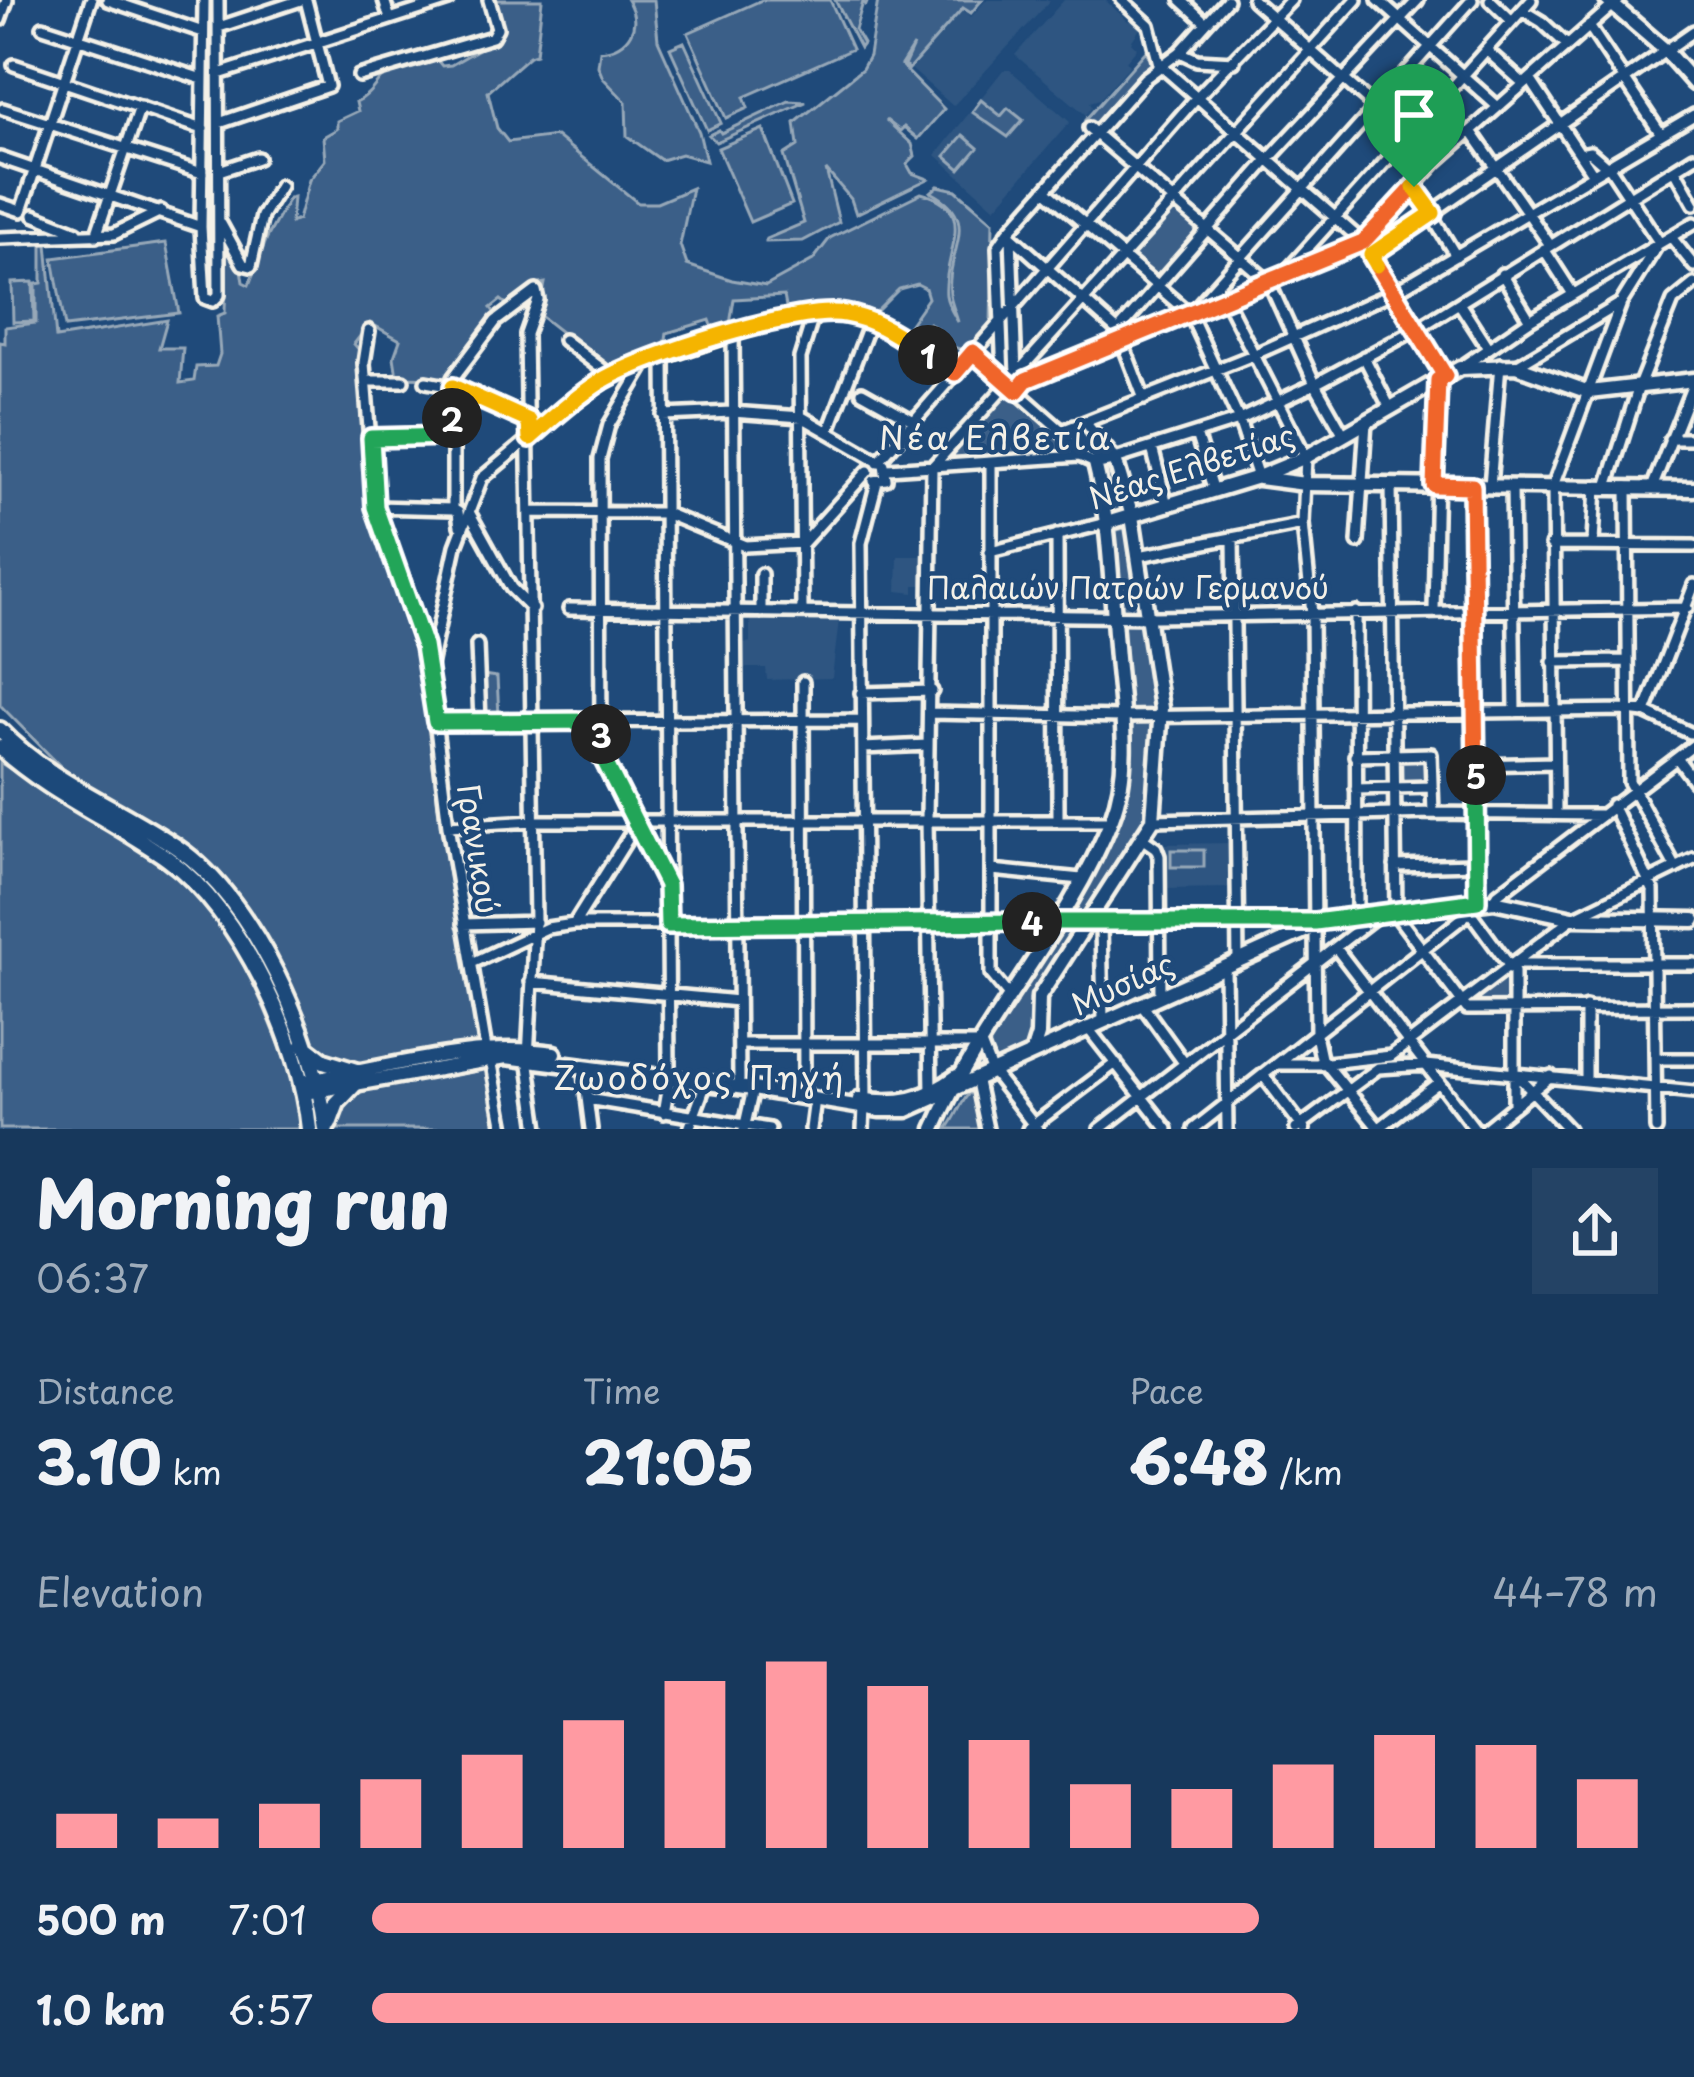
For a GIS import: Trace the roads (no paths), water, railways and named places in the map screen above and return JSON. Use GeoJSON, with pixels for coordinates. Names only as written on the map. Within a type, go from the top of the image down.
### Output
{"type":"FeatureCollection","features":[{"type":"Feature","properties":{"kind":"main road"},"geometry":{"type":"LineString","coordinates":[[0,730],[59,778],[179,849],[214,878],[256,933],[303,1045],[309,1129]]}},
{"type":"Feature","properties":{"kind":"main road"},"geometry":{"type":"LineString","coordinates":[[4,754],[78,806],[171,861],[203,889],[231,923],[252,962],[327,1129]]}},
{"type":"Feature","properties":{"kind":"main road"},"geometry":{"type":"LineString","coordinates":[[303,1045],[356,1077],[337,1103],[327,1129]]}},
{"type":"Feature","properties":{"kind":"street"},"geometry":{"type":"LineString","coordinates":[[0,20],[7,0]]}},
{"type":"Feature","properties":{"kind":"street"},"geometry":{"type":"LineString","coordinates":[[0,204],[21,211],[91,0]]}},
{"type":"Feature","properties":{"kind":"street"},"geometry":{"type":"LineString","coordinates":[[108,0],[203,32]]}},
{"type":"Feature","properties":{"kind":"street"},"geometry":{"type":"LineString","coordinates":[[204,0],[201,227],[205,298],[213,301],[219,295],[218,0]]}},
{"type":"Feature","properties":{"kind":"street"},"geometry":{"type":"LineString","coordinates":[[219,27],[304,0],[328,86],[219,123]]}},
{"type":"Feature","properties":{"kind":"street"},"geometry":{"type":"LineString","coordinates":[[384,0],[390,19]]}},
{"type":"Feature","properties":{"kind":"street"},"geometry":{"type":"LineString","coordinates":[[219,74],[449,0]]}},
{"type":"Feature","properties":{"kind":"street"},"geometry":{"type":"LineString","coordinates":[[359,76],[402,61],[451,52],[496,33],[490,0]]}},
{"type":"Feature","properties":{"kind":"street"},"geometry":{"type":"LineString","coordinates":[[1122,0],[1147,22],[1159,64],[1363,242],[1417,329],[1442,378],[1434,485],[1434,610]]}},
{"type":"Feature","properties":{"kind":"street"},"geometry":{"type":"LineString","coordinates":[[1181,0],[1206,23]]}},
{"type":"Feature","properties":{"kind":"street"},"geometry":{"type":"LineString","coordinates":[[1011,381],[1000,321],[998,247],[1092,130],[1159,64],[1180,52],[1227,0]]}},
{"type":"Feature","properties":{"kind":"street"},"geometry":{"type":"LineString","coordinates":[[1253,0],[1437,161]]}},
{"type":"Feature","properties":{"kind":"street"},"geometry":{"type":"LineString","coordinates":[[530,512],[665,513],[746,546],[803,543],[878,466],[1014,303],[1196,98],[1291,0]]}},
{"type":"Feature","properties":{"kind":"street"},"geometry":{"type":"LineString","coordinates":[[931,1094],[927,819],[932,467],[1356,0]]}},
{"type":"Feature","properties":{"kind":"street"},"geometry":{"type":"LineString","coordinates":[[1378,0],[1498,107]]}},
{"type":"Feature","properties":{"kind":"street"},"geometry":{"type":"LineString","coordinates":[[1119,336],[1268,160],[1418,0]]}},
{"type":"Feature","properties":{"kind":"street"},"geometry":{"type":"LineString","coordinates":[[1190,314],[1472,0]]}},
{"type":"Feature","properties":{"kind":"street"},"geometry":{"type":"LineString","coordinates":[[1490,0],[1512,21]]}},
{"type":"Feature","properties":{"kind":"street"},"geometry":{"type":"LineString","coordinates":[[1282,276],[1531,0]]}},
{"type":"Feature","properties":{"kind":"street"},"geometry":{"type":"LineString","coordinates":[[1011,381],[1026,380],[1119,336],[1190,314],[1363,242],[1437,161],[1613,2],[1694,83]]}},
{"type":"Feature","properties":{"kind":"street"},"geometry":{"type":"LineString","coordinates":[[1522,10],[1567,45]]}},
{"type":"Feature","properties":{"kind":"street"},"geometry":{"type":"LineString","coordinates":[[1589,26],[1661,134]]}},
{"type":"Feature","properties":{"kind":"street"},"geometry":{"type":"LineString","coordinates":[[43,27],[202,80]]}},
{"type":"Feature","properties":{"kind":"street"},"geometry":{"type":"LineString","coordinates":[[1371,255],[1694,31]]}},
{"type":"Feature","properties":{"kind":"street"},"geometry":{"type":"LineString","coordinates":[[1486,50],[1527,82],[1594,174]]}},
{"type":"Feature","properties":{"kind":"street"},"geometry":{"type":"LineString","coordinates":[[1180,52],[1197,60],[1234,62]]}},
{"type":"Feature","properties":{"kind":"street"},"geometry":{"type":"LineString","coordinates":[[14,65],[202,129]]}},
{"type":"Feature","properties":{"kind":"street"},"geometry":{"type":"LineString","coordinates":[[96,236],[140,107]]}},
{"type":"Feature","properties":{"kind":"street"},"geometry":{"type":"LineString","coordinates":[[2,109],[202,173]]}},
{"type":"Feature","properties":{"kind":"street"},"geometry":{"type":"LineString","coordinates":[[1062,431],[1253,355],[1394,292],[1694,115]]}},
{"type":"Feature","properties":{"kind":"street"},"geometry":{"type":"LineString","coordinates":[[1092,130],[1269,282],[1344,435]]}},
{"type":"Feature","properties":{"kind":"street"},"geometry":{"type":"LineString","coordinates":[[1471,130],[1528,213],[1573,294]]}},
{"type":"Feature","properties":{"kind":"street"},"geometry":{"type":"LineString","coordinates":[[1580,154],[1587,151],[1607,166],[1659,242]]}},
{"type":"Feature","properties":{"kind":"street"},"geometry":{"type":"LineString","coordinates":[[878,466],[932,467],[1079,456],[1095,463],[1239,420],[1417,329],[1694,157]]}},
{"type":"Feature","properties":{"kind":"street"},"geometry":{"type":"LineString","coordinates":[[0,158],[201,227]]}},
{"type":"Feature","properties":{"kind":"street"},"geometry":{"type":"LineString","coordinates":[[219,171],[258,158]]}},
{"type":"Feature","properties":{"kind":"street"},"geometry":{"type":"LineString","coordinates":[[1675,170],[1694,204]]}},
{"type":"Feature","properties":{"kind":"street"},"geometry":{"type":"LineString","coordinates":[[218,219],[243,264],[251,266],[262,216],[280,186]]}},
{"type":"Feature","properties":{"kind":"street"},"geometry":{"type":"LineString","coordinates":[[1414,187],[1456,256]]}},
{"type":"Feature","properties":{"kind":"street"},"geometry":{"type":"LineString","coordinates":[[1045,190],[1190,314],[1239,420],[1258,477],[1305,484],[1694,489]]}},
{"type":"Feature","properties":{"kind":"street"},"geometry":{"type":"LineString","coordinates":[[0,238],[114,234],[161,211]]}},
{"type":"Feature","properties":{"kind":"street"},"geometry":{"type":"LineString","coordinates":[[34,215],[82,234]]}},
{"type":"Feature","properties":{"kind":"street"},"geometry":{"type":"LineString","coordinates":[[48,236],[50,221]]}},
{"type":"Feature","properties":{"kind":"street"},"geometry":{"type":"LineString","coordinates":[[1460,368],[1530,320],[1694,223]]}},
{"type":"Feature","properties":{"kind":"street"},"geometry":{"type":"LineString","coordinates":[[1009,234],[1119,336],[1144,399]]}},
{"type":"Feature","properties":{"kind":"street"},"geometry":{"type":"LineString","coordinates":[[1009,234],[1014,303],[1011,381]]}},
{"type":"Feature","properties":{"kind":"street"},"geometry":{"type":"LineString","coordinates":[[1672,237],[1694,266]]}},
{"type":"Feature","properties":{"kind":"street"},"geometry":{"type":"LineString","coordinates":[[1556,814],[1553,487],[1621,303],[1659,242]]}},
{"type":"Feature","properties":{"kind":"street"},"geometry":{"type":"LineString","coordinates":[[1502,274],[1530,320]]}},
{"type":"Feature","properties":{"kind":"street"},"geometry":{"type":"LineString","coordinates":[[1593,544],[1602,486],[1673,301],[1694,284]]}},
{"type":"Feature","properties":{"kind":"street"},"geometry":{"type":"LineString","coordinates":[[460,532],[460,516],[453,509],[453,387],[459,368],[496,321],[536,291],[538,300],[526,334],[536,921],[528,1054],[538,1129]]}},
{"type":"Feature","properties":{"kind":"street"},"geometry":{"type":"LineString","coordinates":[[1226,300],[1306,457],[1303,524],[1312,614],[1316,1035],[1324,1061],[1379,1129],[1439,1082]]}},
{"type":"Feature","properties":{"kind":"street"},"geometry":{"type":"LineString","coordinates":[[1459,303],[1488,348]]}},
{"type":"Feature","properties":{"kind":"street"},"geometry":{"type":"LineString","coordinates":[[1516,366],[1621,303]]}},
{"type":"Feature","properties":{"kind":"street"},"geometry":{"type":"LineString","coordinates":[[802,612],[800,358],[814,313]]}},
{"type":"Feature","properties":{"kind":"street","name":"Γρανικού"},"geometry":{"type":"LineString","coordinates":[[503,1129],[448,826],[429,670],[460,532],[482,478],[601,382],[664,355],[786,317],[844,314],[871,320],[955,373]]}},
{"type":"Feature","properties":{"kind":"street"},"geometry":{"type":"LineString","coordinates":[[829,430],[871,320]]}},
{"type":"Feature","properties":{"kind":"street"},"geometry":{"type":"LineString","coordinates":[[369,331],[364,343],[375,507],[429,670]]}},
{"type":"Feature","properties":{"kind":"street"},"geometry":{"type":"LineString","coordinates":[[733,334],[739,1080]]}},
{"type":"Feature","properties":{"kind":"street"},"geometry":{"type":"LineString","coordinates":[[564,340],[602,369],[601,382]]}},
{"type":"Feature","properties":{"kind":"street"},"geometry":{"type":"LineString","coordinates":[[973,352],[1062,431],[1079,456]]}},
{"type":"Feature","properties":{"kind":"street"},"geometry":{"type":"LineString","coordinates":[[664,355],[669,1074],[664,1113]]}},
{"type":"Feature","properties":{"kind":"street"},"geometry":{"type":"LineString","coordinates":[[1364,357],[1390,408]]}},
{"type":"Feature","properties":{"kind":"street"},"geometry":{"type":"LineString","coordinates":[[647,361],[609,425],[600,459],[601,754],[667,885]]}},
{"type":"Feature","properties":{"kind":"street"},"geometry":{"type":"LineString","coordinates":[[1490,486],[1500,364]]}},
{"type":"Feature","properties":{"kind":"street"},"geometry":{"type":"LineString","coordinates":[[1460,368],[1516,366],[1588,392],[1694,381],[1652,488]]}},
{"type":"Feature","properties":{"kind":"street","name":"Νέας Ελβετίας"},"geometry":{"type":"LineString","coordinates":[[991,552],[1258,477],[1306,457],[1460,368]]}},
{"type":"Feature","properties":{"kind":"street"},"geometry":{"type":"LineString","coordinates":[[367,381],[403,381]]}},
{"type":"Feature","properties":{"kind":"street"},"geometry":{"type":"LineString","coordinates":[[426,382],[453,387],[529,421]]}},
{"type":"Feature","properties":{"kind":"street"},"geometry":{"type":"LineString","coordinates":[[862,392],[914,421]]}},
{"type":"Feature","properties":{"kind":"street"},"geometry":{"type":"LineString","coordinates":[[663,416],[732,412],[802,417],[829,430],[878,466],[886,479],[877,482]]}},
{"type":"Feature","properties":{"kind":"street"},"geometry":{"type":"LineString","coordinates":[[1033,1051],[1039,997],[1094,924],[1153,820],[1161,716],[1149,614],[1132,516],[1114,459],[1085,422]]}},
{"type":"Feature","properties":{"kind":"street"},"geometry":{"type":"LineString","coordinates":[[1358,542],[1366,422]]}},
{"type":"Feature","properties":{"kind":"street"},"geometry":{"type":"LineString","coordinates":[[1196,434],[1214,491]]}},
{"type":"Feature","properties":{"kind":"street"},"geometry":{"type":"LineString","coordinates":[[371,438],[451,436]]}},
{"type":"Feature","properties":{"kind":"street"},"geometry":{"type":"LineString","coordinates":[[1670,439],[1694,439]]}},
{"type":"Feature","properties":{"kind":"street"},"geometry":{"type":"LineString","coordinates":[[1152,448],[1167,505]]}},
{"type":"Feature","properties":{"kind":"street"},"geometry":{"type":"LineString","coordinates":[[991,462],[991,979],[1010,998]]}},
{"type":"Feature","properties":{"kind":"street"},"geometry":{"type":"LineString","coordinates":[[936,1126],[949,1115],[981,1043],[1111,821],[1124,765],[1107,523],[1095,463]]}},
{"type":"Feature","properties":{"kind":"street"},"geometry":{"type":"LineString","coordinates":[[863,1129],[861,543],[878,466]]}},
{"type":"Feature","properties":{"kind":"street"},"geometry":{"type":"LineString","coordinates":[[1391,484],[1396,912],[1467,1009],[1694,1008]]}},
{"type":"Feature","properties":{"kind":"street"},"geometry":{"type":"LineString","coordinates":[[1472,486],[1473,906],[1511,964],[1514,1106]]}},
{"type":"Feature","properties":{"kind":"street"},"geometry":{"type":"LineString","coordinates":[[1512,486],[1515,712]]}},
{"type":"Feature","properties":{"kind":"street"},"geometry":{"type":"LineString","coordinates":[[1627,487],[1631,790],[1676,868]]}},
{"type":"Feature","properties":{"kind":"street"},"geometry":{"type":"LineString","coordinates":[[375,507],[453,509]]}},
{"type":"Feature","properties":{"kind":"street"},"geometry":{"type":"LineString","coordinates":[[469,512],[511,589],[532,609]]}},
{"type":"Feature","properties":{"kind":"street"},"geometry":{"type":"LineString","coordinates":[[1139,556],[1303,524]]}},
{"type":"Feature","properties":{"kind":"street"},"geometry":{"type":"LineString","coordinates":[[1058,535],[1058,819]]}},
{"type":"Feature","properties":{"kind":"street"},"geometry":{"type":"LineString","coordinates":[[1227,1129],[1227,1032],[1238,922],[1233,538]]}},
{"type":"Feature","properties":{"kind":"street"},"geometry":{"type":"LineString","coordinates":[[1552,545],[1694,546]]}},
{"type":"Feature","properties":{"kind":"street"},"geometry":{"type":"LineString","coordinates":[[761,574],[761,612]]}},
{"type":"Feature","properties":{"kind":"street"},"geometry":{"type":"LineString","coordinates":[[1645,712],[1694,585]]}},
{"type":"Feature","properties":{"kind":"street","name":"Παλαιών Πατρών Γερμανού"},"geometry":{"type":"LineString","coordinates":[[569,609],[1057,617],[1687,608]]}},
{"type":"Feature","properties":{"kind":"street"},"geometry":{"type":"LineString","coordinates":[[1356,612],[1357,917]]}},
{"type":"Feature","properties":{"kind":"street"},"geometry":{"type":"LineString","coordinates":[[477,645],[480,722]]}},
{"type":"Feature","properties":{"kind":"street"},"geometry":{"type":"LineString","coordinates":[[1553,662],[1627,662]]}},
{"type":"Feature","properties":{"kind":"street"},"geometry":{"type":"LineString","coordinates":[[803,682],[805,1045],[811,1129]]}},
{"type":"Feature","properties":{"kind":"street"},"geometry":{"type":"LineString","coordinates":[[862,693],[932,691]]}},
{"type":"Feature","properties":{"kind":"street"},"geometry":{"type":"LineString","coordinates":[[930,713],[1121,717],[1628,710],[1692,728],[1679,756]]}},
{"type":"Feature","properties":{"kind":"street"},"geometry":{"type":"LineString","coordinates":[[436,722],[862,720]]}},
{"type":"Feature","properties":{"kind":"street"},"geometry":{"type":"LineString","coordinates":[[862,748],[928,745]]}},
{"type":"Feature","properties":{"kind":"street"},"geometry":{"type":"LineString","coordinates":[[1494,901],[1694,745]]}},
{"type":"Feature","properties":{"kind":"street"},"geometry":{"type":"LineString","coordinates":[[1355,756],[1431,754],[1433,813]]}},
{"type":"Feature","properties":{"kind":"street"},"geometry":{"type":"LineString","coordinates":[[1679,756],[1694,781]]}},
{"type":"Feature","properties":{"kind":"street"},"geometry":{"type":"LineString","coordinates":[[1475,765],[1555,763]]}},
{"type":"Feature","properties":{"kind":"street"},"geometry":{"type":"LineString","coordinates":[[1356,789],[1432,787]]}},
{"type":"Feature","properties":{"kind":"street"},"geometry":{"type":"LineString","coordinates":[[1612,805],[1652,881],[1657,964],[1656,1129]]}},
{"type":"Feature","properties":{"kind":"street"},"geometry":{"type":"LineString","coordinates":[[1153,820],[1433,813],[1599,815]]}},
{"type":"Feature","properties":{"kind":"street"},"geometry":{"type":"LineString","coordinates":[[448,826],[534,821],[1111,821]]}},
{"type":"Feature","properties":{"kind":"street"},"geometry":{"type":"LineString","coordinates":[[574,924],[638,822]]}},
{"type":"Feature","properties":{"kind":"street"},"geometry":{"type":"LineString","coordinates":[[1143,839],[1158,852],[1160,994]]}},
{"type":"Feature","properties":{"kind":"street"},"geometry":{"type":"LineString","coordinates":[[1276,1064],[1384,1059],[1573,918],[1694,859]]}},
{"type":"Feature","properties":{"kind":"street"},"geometry":{"type":"LineString","coordinates":[[1395,866],[1476,863]]}},
{"type":"Feature","properties":{"kind":"street"},"geometry":{"type":"LineString","coordinates":[[992,870],[1081,878]]}},
{"type":"Feature","properties":{"kind":"street"},"geometry":{"type":"LineString","coordinates":[[472,963],[547,928],[574,924],[1315,922],[1494,901],[1573,918],[1694,920]]}},
{"type":"Feature","properties":{"kind":"street"},"geometry":{"type":"LineString","coordinates":[[1194,1129],[1473,906]]}},
{"type":"Feature","properties":{"kind":"street"},"geometry":{"type":"LineString","coordinates":[[1100,1129],[1380,914]]}},
{"type":"Feature","properties":{"kind":"street"},"geometry":{"type":"LineString","coordinates":[[464,924],[536,921],[547,928]]}},
{"type":"Feature","properties":{"kind":"street","name":"Μυσίας"},"geometry":{"type":"LineString","coordinates":[[922,1106],[968,1077],[1307,930],[1315,922]]}},
{"type":"Feature","properties":{"kind":"street"},"geometry":{"type":"LineString","coordinates":[[1094,924],[1103,1020]]}},
{"type":"Feature","properties":{"kind":"street"},"geometry":{"type":"LineString","coordinates":[[1336,948],[1475,1129]]}},
{"type":"Feature","properties":{"kind":"street"},"geometry":{"type":"LineString","coordinates":[[1511,964],[1694,964]]}},
{"type":"Feature","properties":{"kind":"street"},"geometry":{"type":"LineString","coordinates":[[531,982],[738,1001]]}},
{"type":"Feature","properties":{"kind":"street"},"geometry":{"type":"LineString","coordinates":[[1141,1003],[1185,1064]]}},
{"type":"Feature","properties":{"kind":"street"},"geometry":{"type":"LineString","coordinates":[[1586,1007],[1586,1079]]}},
{"type":"Feature","properties":{"kind":"street"},"geometry":{"type":"LineString","coordinates":[[1087,1027],[1167,1129]]}},
{"type":"Feature","properties":{"kind":"street"},"geometry":{"type":"LineString","coordinates":[[739,1044],[981,1043]]}},
{"type":"Feature","properties":{"kind":"street"},"geometry":{"type":"LineString","coordinates":[[981,1043],[991,1070],[1033,1128],[1116,1064]]}},
{"type":"Feature","properties":{"kind":"street"},"geometry":{"type":"LineString","coordinates":[[309,1086],[489,1054],[528,1054],[810,1095]]}},
{"type":"Feature","properties":{"kind":"street"},"geometry":{"type":"LineString","coordinates":[[528,1054],[583,1066],[739,1080],[892,1111],[935,1107],[936,1126]]}},
{"type":"Feature","properties":{"kind":"street"},"geometry":{"type":"LineString","coordinates":[[1658,1059],[1694,1059]]}},
{"type":"Feature","properties":{"kind":"street"},"geometry":{"type":"LineString","coordinates":[[1263,1075],[1300,1128],[1378,1068],[1426,1065],[1694,1092]]}},
{"type":"Feature","properties":{"kind":"street"},"geometry":{"type":"LineString","coordinates":[[583,1066],[591,1129]]}},
{"type":"Feature","properties":{"kind":"street"},"geometry":{"type":"LineString","coordinates":[[1514,1072],[1568,1129]]}},
{"type":"Feature","properties":{"kind":"street"},"geometry":{"type":"LineString","coordinates":[[1485,1129],[1551,1076]]}},
{"type":"Feature","properties":{"kind":"street"},"geometry":{"type":"LineString","coordinates":[[865,1104],[931,1094],[968,1077]]}},
{"type":"Feature","properties":{"kind":"street"},"geometry":{"type":"LineString","coordinates":[[968,1077],[987,1129]]}},
{"type":"Feature","properties":{"kind":"street"},"geometry":{"type":"LineString","coordinates":[[692,1123],[706,1083]]}},
{"type":"Feature","properties":{"kind":"street"},"geometry":{"type":"LineString","coordinates":[[745,1127],[753,1089]]}},
{"type":"Feature","properties":{"kind":"street"},"geometry":{"type":"LineString","coordinates":[[936,1126],[950,1092]]}},
{"type":"Feature","properties":{"kind":"street"},"geometry":{"type":"LineString","coordinates":[[587,1100],[664,1113],[692,1123],[769,1129]]}},
{"type":"Feature","properties":{"kind":"district","name":"Νέα Ελβετία"},"geometry":{"type":"Point","coordinates":[996,438]}},
{"type":"Feature","properties":{"kind":"district","name":"Ζωοδόχος Πηγή"},"geometry":{"type":"Point","coordinates":[700,1078]}}]}
